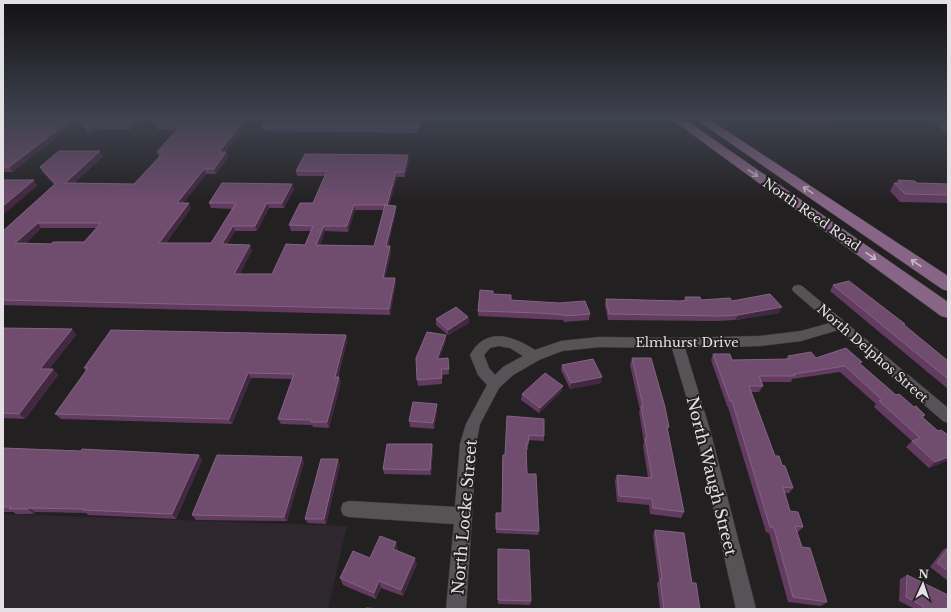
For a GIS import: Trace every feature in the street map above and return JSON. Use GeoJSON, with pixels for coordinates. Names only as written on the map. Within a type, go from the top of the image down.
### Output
{"type":"FeatureCollection","features":[{"type":"Feature","properties":{"kind":"main road","name":"North Reed Road"},"geometry":{"type":"LineString","coordinates":[[716,147],[948,311]]}},
{"type":"Feature","properties":{"kind":"main road","name":"North Reed Road"},"geometry":{"type":"LineString","coordinates":[[742,147],[948,285]]}},
{"type":"Feature","properties":{"kind":"street","name":"North Delphos Street"},"geometry":{"type":"LineString","coordinates":[[798,289],[948,418]]}},
{"type":"Feature","properties":{"kind":"street","name":"Elmhurst Drive"},"geometry":{"type":"LineString","coordinates":[[534,356],[561,346],[599,342],[677,343],[760,341],[801,336],[840,326]]}},
{"type":"Feature","properties":{"kind":"street"},"geometry":{"type":"LineString","coordinates":[[494,384],[482,371],[477,355],[480,348],[487,343],[503,341],[512,343],[534,356]]}},
{"type":"Feature","properties":{"kind":"street","name":"North Waugh Street"},"geometry":{"type":"LineString","coordinates":[[677,343],[703,430],[746,609]]}},
{"type":"Feature","properties":{"kind":"street","name":"North Locke Street"},"geometry":{"type":"LineString","coordinates":[[456,609],[464,516],[468,444],[473,424],[494,384],[508,371],[534,356]]}},
{"type":"Feature","properties":{"kind":"street"},"geometry":{"type":"LineString","coordinates":[[349,509],[464,516]]}},
{"type":"Feature","properties":{"kind":"shaded area"},"geometry":{"type":"Polygon","coordinates":[[[3,514],[347,526],[328,609],[3,609],[3,514]]]}},
{"type":"Feature","properties":{"kind":"building"},"geometry":{"type":"Polygon","coordinates":[[[3,147],[36,147],[9,167],[3,167],[3,151],[5,149],[3,149],[3,147]]]}},
{"type":"Feature","properties":{"kind":"building"},"geometry":{"type":"Polygon","coordinates":[[[162,147],[223,147],[219,152],[226,152],[214,169],[204,169],[177,203],[189,203],[159,243],[211,243],[236,203],[209,203],[222,183],[292,184],[282,203],[267,203],[255,226],[233,226],[222,244],[250,245],[234,274],[272,274],[286,244],[305,245],[313,226],[289,225],[300,203],[313,203],[327,171],[296,171],[305,154],[408,155],[404,172],[396,172],[387,205],[385,205],[396,206],[386,246],[390,246],[383,278],[395,278],[389,309],[3,300],[3,231],[55,184],[40,167],[59,151],[100,151],[65,183],[134,184],[164,152],[157,152],[162,147]],[[354,205],[347,226],[324,226],[316,245],[374,246],[385,205],[354,205]],[[38,223],[15,243],[51,244],[53,242],[84,242],[101,223],[38,223]]]}},
{"type":"Feature","properties":{"kind":"building"},"geometry":{"type":"Polygon","coordinates":[[[3,180],[34,180],[3,206],[3,180]]]}},
{"type":"Feature","properties":{"kind":"building"},"geometry":{"type":"Polygon","coordinates":[[[898,180],[915,181],[917,183],[948,184],[948,195],[905,194],[894,183],[901,183],[898,180]]]}},
{"type":"Feature","properties":{"kind":"building"},"geometry":{"type":"Polygon","coordinates":[[[849,281],[905,324],[903,324],[948,361],[948,379],[833,285],[849,281]]]}},
{"type":"Feature","properties":{"kind":"building"},"geometry":{"type":"Polygon","coordinates":[[[480,290],[493,291],[493,294],[511,295],[511,300],[559,303],[585,301],[590,314],[565,316],[539,313],[478,311],[480,290]]]}},
{"type":"Feature","properties":{"kind":"building"},"geometry":{"type":"Polygon","coordinates":[[[770,294],[782,307],[738,315],[718,316],[609,314],[606,299],[680,301],[687,300],[685,297],[700,297],[701,300],[730,298],[732,301],[770,294]]]}},
{"type":"Feature","properties":{"kind":"building"},"geometry":{"type":"Polygon","coordinates":[[[456,307],[468,317],[448,330],[436,319],[456,307]]]}},
{"type":"Feature","properties":{"kind":"building"},"geometry":{"type":"Polygon","coordinates":[[[3,328],[72,329],[40,369],[53,369],[19,414],[3,413],[3,328]]]}},
{"type":"Feature","properties":{"kind":"building"},"geometry":{"type":"Polygon","coordinates":[[[111,330],[346,335],[335,377],[339,377],[327,422],[278,419],[294,374],[248,373],[229,419],[55,414],[88,368],[84,368],[111,330]]]}},
{"type":"Feature","properties":{"kind":"building"},"geometry":{"type":"Polygon","coordinates":[[[427,332],[446,335],[437,359],[448,358],[449,369],[441,369],[442,378],[417,380],[416,358],[427,332]]]}},
{"type":"Feature","properties":{"kind":"building"},"geometry":{"type":"Polygon","coordinates":[[[846,348],[862,362],[859,363],[896,395],[899,394],[914,407],[916,406],[925,415],[921,416],[938,431],[941,430],[948,435],[948,457],[935,462],[912,441],[920,438],[879,401],[882,400],[845,366],[794,374],[795,376],[759,376],[763,386],[749,386],[775,456],[779,456],[782,465],[785,466],[793,488],[783,487],[790,511],[798,512],[803,527],[795,526],[802,547],[810,548],[827,602],[793,597],[774,528],[770,527],[732,401],[730,401],[713,354],[730,354],[732,360],[791,359],[788,356],[811,352],[816,358],[846,348]]]}},
{"type":"Feature","properties":{"kind":"building"},"geometry":{"type":"Polygon","coordinates":[[[632,358],[651,358],[665,407],[669,427],[667,427],[684,512],[653,508],[652,499],[619,496],[617,475],[652,478],[641,406],[643,406],[632,358]]]}},
{"type":"Feature","properties":{"kind":"building"},"geometry":{"type":"Polygon","coordinates":[[[593,359],[602,377],[571,383],[562,365],[593,359]]]}},
{"type":"Feature","properties":{"kind":"building"},"geometry":{"type":"Polygon","coordinates":[[[545,373],[563,386],[540,408],[522,394],[545,373]]]}},
{"type":"Feature","properties":{"kind":"building"},"geometry":{"type":"Polygon","coordinates":[[[413,402],[437,404],[433,423],[409,421],[413,402]]]}},
{"type":"Feature","properties":{"kind":"building"},"geometry":{"type":"Polygon","coordinates":[[[507,416],[544,419],[544,436],[529,435],[528,444],[526,444],[527,474],[536,474],[539,531],[496,529],[496,513],[502,513],[503,455],[505,455],[507,416]]]}},
{"type":"Feature","properties":{"kind":"building"},"geometry":{"type":"Polygon","coordinates":[[[387,444],[432,444],[430,470],[383,469],[387,444]]]}},
{"type":"Feature","properties":{"kind":"building"},"geometry":{"type":"Polygon","coordinates":[[[3,448],[81,451],[82,449],[199,455],[172,514],[83,510],[84,509],[9,509],[11,507],[3,507],[3,448]]]}},
{"type":"Feature","properties":{"kind":"building"},"geometry":{"type":"Polygon","coordinates":[[[217,455],[302,457],[284,517],[192,515],[217,455]]]}},
{"type":"Feature","properties":{"kind":"building"},"geometry":{"type":"Polygon","coordinates":[[[321,459],[338,459],[324,519],[305,519],[321,459]]]}},
{"type":"Feature","properties":{"kind":"building"},"geometry":{"type":"Polygon","coordinates":[[[655,530],[684,533],[692,583],[696,583],[700,609],[664,609],[660,579],[662,579],[655,530]]]}},
{"type":"Feature","properties":{"kind":"building"},"geometry":{"type":"Polygon","coordinates":[[[380,536],[396,542],[393,549],[415,558],[401,590],[379,581],[374,593],[340,578],[353,551],[370,558],[380,536]]]}},
{"type":"Feature","properties":{"kind":"building"},"geometry":{"type":"Polygon","coordinates":[[[948,548],[948,571],[937,563],[948,548]]]}},
{"type":"Feature","properties":{"kind":"building"},"geometry":{"type":"Polygon","coordinates":[[[498,549],[529,550],[531,601],[498,600],[498,549]]]}},
{"type":"Feature","properties":{"kind":"building"},"geometry":{"type":"Polygon","coordinates":[[[907,575],[948,595],[948,609],[923,609],[923,606],[906,597],[907,575]]]}}]}
